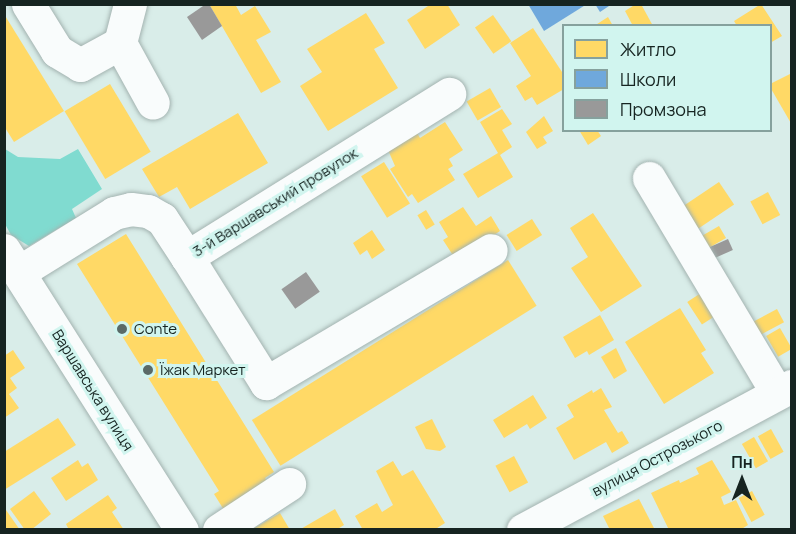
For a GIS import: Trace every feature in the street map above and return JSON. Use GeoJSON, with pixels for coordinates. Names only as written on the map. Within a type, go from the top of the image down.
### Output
{"type":"FeatureCollection","features":[{"type":"Feature","properties":{"kind":"street"},"geometry":{"type":"LineString","coordinates":[[28,4],[57,51],[80,64],[120,43]]}},
{"type":"Feature","properties":{"kind":"street"},"geometry":{"type":"LineString","coordinates":[[130,4],[120,43],[153,103]]}},
{"type":"Feature","properties":{"kind":"street","name":"3-й Варшавський провулок"},"geometry":{"type":"LineString","coordinates":[[12,261],[114,213],[131,209],[148,211],[162,219],[187,257],[449,94]]}},
{"type":"Feature","properties":{"kind":"street"},"geometry":{"type":"LineString","coordinates":[[649,178],[784,390]]}},
{"type":"Feature","properties":{"kind":"street"},"geometry":{"type":"LineString","coordinates":[[187,257],[266,384],[491,250]]}},
{"type":"Feature","properties":{"kind":"street","name":"Варшавська вулиця"},"geometry":{"type":"LineString","coordinates":[[12,261],[182,530]]}},
{"type":"Feature","properties":{"kind":"street","name":"вулиця Острозького"},"geometry":{"type":"LineString","coordinates":[[523,530],[784,390]]}},
{"type":"Feature","properties":{"kind":"street"},"geometry":{"type":"LineString","coordinates":[[219,530],[289,484]]}},
{"type":"Feature","properties":{"kind":"shaded area"},"geometry":{"type":"Polygon","coordinates":[[[5,149],[18,157],[60,159],[78,149],[102,189],[72,209],[76,218],[29,246],[11,235],[5,224],[5,149]]]}},
{"type":"Feature","properties":{"kind":"building: Житло"},"geometry":{"type":"Polygon","coordinates":[[[209,4],[235,4],[241,15],[255,6],[271,32],[256,40],[281,82],[261,93],[209,4]]]}},
{"type":"Feature","properties":{"kind":"building: Житло"},"geometry":{"type":"Polygon","coordinates":[[[431,4],[447,4],[460,25],[425,49],[407,20],[431,4]]]}},
{"type":"Feature","properties":{"kind":"building: Житло"},"geometry":{"type":"Polygon","coordinates":[[[636,4],[641,4],[652,24],[632,24],[625,11],[636,4]]]}},
{"type":"Feature","properties":{"kind":"building: Житло"},"geometry":{"type":"Polygon","coordinates":[[[761,4],[782,36],[772,42],[772,24],[736,24],[734,21],[761,4]]]}},
{"type":"Feature","properties":{"kind":"building: Житло"},"geometry":{"type":"Polygon","coordinates":[[[366,13],[385,43],[374,49],[398,88],[328,131],[300,86],[322,72],[307,49],[366,13]]]}},
{"type":"Feature","properties":{"kind":"building: Житло"},"geometry":{"type":"Polygon","coordinates":[[[4,14],[64,111],[14,142],[4,126],[4,14]]]}},
{"type":"Feature","properties":{"kind":"building: Житло"},"geometry":{"type":"Polygon","coordinates":[[[493,15],[511,41],[493,54],[475,28],[493,15]]]}},
{"type":"Feature","properties":{"kind":"building: Житло"},"geometry":{"type":"Polygon","coordinates":[[[608,17],[612,24],[597,24],[608,17]]]}},
{"type":"Feature","properties":{"kind":"building: Житло"},"geometry":{"type":"Polygon","coordinates":[[[533,28],[562,72],[562,90],[537,105],[532,97],[525,101],[516,86],[531,76],[510,43],[533,28]]]}},
{"type":"Feature","properties":{"kind":"building: Житло"},"geometry":{"type":"Polygon","coordinates":[[[792,73],[792,125],[772,90],[772,83],[792,73]]]}},
{"type":"Feature","properties":{"kind":"building: Житло"},"geometry":{"type":"Polygon","coordinates":[[[110,84],[151,152],[105,179],[65,111],[110,84]]]}},
{"type":"Feature","properties":{"kind":"building: Житло"},"geometry":{"type":"Polygon","coordinates":[[[490,88],[501,107],[478,121],[467,102],[490,88]]]}},
{"type":"Feature","properties":{"kind":"building: Житло"},"geometry":{"type":"Polygon","coordinates":[[[502,109],[512,124],[502,130],[512,147],[500,155],[513,177],[478,198],[463,174],[498,153],[480,122],[502,109]]]}},
{"type":"Feature","properties":{"kind":"building: Житло"},"geometry":{"type":"Polygon","coordinates":[[[238,113],[268,163],[190,209],[177,187],[159,197],[142,169],[238,113]]]}},
{"type":"Feature","properties":{"kind":"building: Житло"},"geometry":{"type":"Polygon","coordinates":[[[544,116],[553,131],[543,137],[547,143],[537,149],[526,132],[544,116]]]}},
{"type":"Feature","properties":{"kind":"building: Житло"},"geometry":{"type":"Polygon","coordinates":[[[445,122],[463,150],[449,159],[453,166],[448,169],[455,180],[418,203],[412,194],[408,197],[390,169],[395,166],[385,143],[413,126],[420,138],[445,122]]]}},
{"type":"Feature","properties":{"kind":"building: Житло"},"geometry":{"type":"Polygon","coordinates":[[[580,132],[598,132],[601,136],[588,145],[580,132]]]}},
{"type":"Feature","properties":{"kind":"building: Житло"},"geometry":{"type":"Polygon","coordinates":[[[384,162],[410,204],[387,218],[361,176],[384,162]]]}},
{"type":"Feature","properties":{"kind":"building: Житло"},"geometry":{"type":"Polygon","coordinates":[[[719,182],[734,204],[698,228],[683,206],[719,182]]]}},
{"type":"Feature","properties":{"kind":"building: Житло"},"geometry":{"type":"Polygon","coordinates":[[[768,192],[780,215],[763,224],[750,201],[768,192]]]}},
{"type":"Feature","properties":{"kind":"building: Житло"},"geometry":{"type":"Polygon","coordinates":[[[463,207],[476,226],[491,216],[500,231],[456,260],[443,240],[448,237],[439,222],[463,207]]]}},
{"type":"Feature","properties":{"kind":"building: Житло"},"geometry":{"type":"Polygon","coordinates":[[[426,210],[435,225],[426,230],[417,215],[426,210]]]}},
{"type":"Feature","properties":{"kind":"building: Житло"},"geometry":{"type":"Polygon","coordinates":[[[593,213],[642,286],[601,312],[571,268],[588,257],[570,228],[593,213]]]}},
{"type":"Feature","properties":{"kind":"building: Житло"},"geometry":{"type":"Polygon","coordinates":[[[532,219],[542,235],[517,251],[507,235],[532,219]]]}},
{"type":"Feature","properties":{"kind":"building: Житло"},"geometry":{"type":"Polygon","coordinates":[[[719,226],[726,238],[705,250],[698,238],[719,226]]]}},
{"type":"Feature","properties":{"kind":"building: Житло"},"geometry":{"type":"Polygon","coordinates":[[[372,230],[385,250],[372,259],[367,250],[360,255],[353,243],[372,230]]]}},
{"type":"Feature","properties":{"kind":"building: Житло"},"geometry":{"type":"Polygon","coordinates":[[[126,234],[274,472],[265,478],[273,490],[229,518],[214,494],[219,491],[77,264],[126,234]]]}},
{"type":"Feature","properties":{"kind":"building: Житло"},"geometry":{"type":"Polygon","coordinates":[[[508,260],[537,306],[281,466],[252,420],[508,260]]]}},
{"type":"Feature","properties":{"kind":"building: Житло"},"geometry":{"type":"Polygon","coordinates":[[[704,291],[719,314],[702,325],[687,302],[704,291]]]}},
{"type":"Feature","properties":{"kind":"building: Житло"},"geometry":{"type":"Polygon","coordinates":[[[680,308],[706,350],[701,353],[714,373],[664,404],[625,342],[680,308]]]}},
{"type":"Feature","properties":{"kind":"building: Житло"},"geometry":{"type":"Polygon","coordinates":[[[777,309],[784,322],[760,335],[753,322],[777,309]]]}},
{"type":"Feature","properties":{"kind":"building: Житло"},"geometry":{"type":"Polygon","coordinates":[[[600,315],[614,340],[589,355],[587,351],[575,358],[563,337],[600,315]]]}},
{"type":"Feature","properties":{"kind":"building: Житло"},"geometry":{"type":"Polygon","coordinates":[[[780,328],[792,349],[778,357],[766,336],[780,328]]]}},
{"type":"Feature","properties":{"kind":"building: Житло"},"geometry":{"type":"Polygon","coordinates":[[[616,348],[627,371],[614,379],[601,357],[616,348]]]}},
{"type":"Feature","properties":{"kind":"building: Житло"},"geometry":{"type":"Polygon","coordinates":[[[13,350],[25,368],[10,378],[17,388],[9,394],[19,408],[4,418],[4,356],[13,350]]]}},
{"type":"Feature","properties":{"kind":"building: Житло"},"geometry":{"type":"Polygon","coordinates":[[[601,388],[612,407],[604,410],[618,433],[622,431],[629,443],[612,453],[606,442],[574,460],[556,428],[574,417],[567,405],[592,390],[593,393],[601,388]]]}},
{"type":"Feature","properties":{"kind":"building: Житло"},"geometry":{"type":"Polygon","coordinates":[[[533,395],[547,418],[530,429],[527,424],[504,438],[493,420],[533,395]]]}},
{"type":"Feature","properties":{"kind":"building: Житло"},"geometry":{"type":"Polygon","coordinates":[[[58,418],[76,445],[4,490],[4,452],[58,418]]]}},
{"type":"Feature","properties":{"kind":"building: Житло"},"geometry":{"type":"Polygon","coordinates":[[[432,419],[446,447],[440,451],[426,449],[415,427],[432,419]]]}},
{"type":"Feature","properties":{"kind":"building: Житло"},"geometry":{"type":"Polygon","coordinates":[[[771,429],[784,452],[770,459],[758,436],[771,429]]]}},
{"type":"Feature","properties":{"kind":"building: Житло"},"geometry":{"type":"Polygon","coordinates":[[[754,437],[768,461],[756,468],[742,444],[754,437]]]}},
{"type":"Feature","properties":{"kind":"building: Житло"},"geometry":{"type":"Polygon","coordinates":[[[514,456],[528,482],[510,492],[495,466],[514,456]]]}},
{"type":"Feature","properties":{"kind":"building: Житло"},"geometry":{"type":"Polygon","coordinates":[[[78,460],[82,467],[88,463],[98,480],[66,501],[51,478],[78,460]]]}},
{"type":"Feature","properties":{"kind":"building: Житло"},"geometry":{"type":"Polygon","coordinates":[[[712,460],[731,492],[721,497],[724,505],[736,500],[748,525],[740,530],[669,530],[651,493],[699,474],[696,468],[712,460]]]}},
{"type":"Feature","properties":{"kind":"building: Житло"},"geometry":{"type":"Polygon","coordinates":[[[393,461],[402,476],[413,470],[445,523],[434,530],[363,530],[355,516],[377,503],[382,512],[393,505],[376,471],[393,461]]]}},
{"type":"Feature","properties":{"kind":"building: Житло"},"geometry":{"type":"Polygon","coordinates":[[[34,491],[51,514],[31,530],[25,530],[10,509],[34,491]]]}},
{"type":"Feature","properties":{"kind":"building: Житло"},"geometry":{"type":"Polygon","coordinates":[[[752,491],[765,515],[751,522],[739,498],[752,491]]]}},
{"type":"Feature","properties":{"kind":"building: Житло"},"geometry":{"type":"Polygon","coordinates":[[[108,495],[117,508],[112,512],[124,530],[69,530],[66,524],[108,495]]]}},
{"type":"Feature","properties":{"kind":"building: Житло"},"geometry":{"type":"Polygon","coordinates":[[[639,499],[655,530],[610,530],[603,516],[639,499]]]}},
{"type":"Feature","properties":{"kind":"building: Житло"},"geometry":{"type":"Polygon","coordinates":[[[335,509],[344,525],[336,530],[299,530],[335,509]]]}},
{"type":"Feature","properties":{"kind":"building: Житло"},"geometry":{"type":"Polygon","coordinates":[[[6,510],[20,530],[4,530],[6,510]]]}},
{"type":"Feature","properties":{"kind":"building: Житло"},"geometry":{"type":"Polygon","coordinates":[[[280,513],[290,530],[251,530],[280,513]]]}},
{"type":"Feature","properties":{"kind":"building: Школи"},"geometry":{"type":"Polygon","coordinates":[[[528,4],[587,4],[544,31],[528,4]]]}},
{"type":"Feature","properties":{"kind":"building: Школи"},"geometry":{"type":"Polygon","coordinates":[[[595,4],[612,4],[600,12],[595,4]]]}},
{"type":"Feature","properties":{"kind":"building: Промзона"},"geometry":{"type":"Polygon","coordinates":[[[209,4],[222,26],[202,40],[187,17],[209,4]]]}},
{"type":"Feature","properties":{"kind":"building: Промзона"},"geometry":{"type":"Polygon","coordinates":[[[728,239],[733,250],[711,260],[706,249],[728,239]]]}},
{"type":"Feature","properties":{"kind":"building: Промзона"},"geometry":{"type":"Polygon","coordinates":[[[306,272],[320,292],[295,309],[281,289],[306,272]]]}},
{"type":"Feature","properties":{"kind":"place","name":"Conte"},"geometry":{"type":"Point","coordinates":[122,329]}},
{"type":"Feature","properties":{"kind":"place","name":"Їжак Маркет"},"geometry":{"type":"Point","coordinates":[148,370]}}]}
